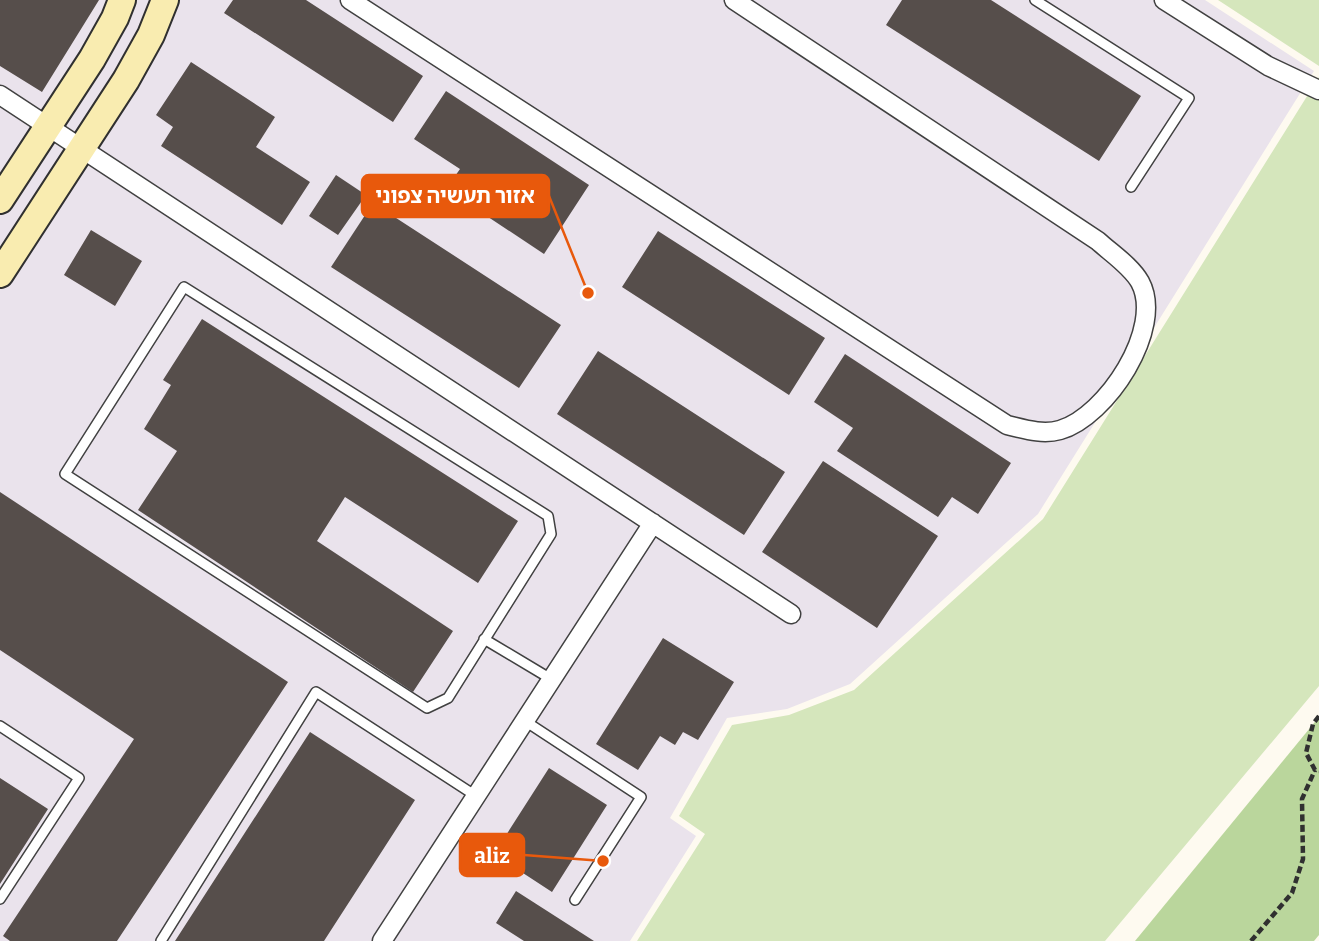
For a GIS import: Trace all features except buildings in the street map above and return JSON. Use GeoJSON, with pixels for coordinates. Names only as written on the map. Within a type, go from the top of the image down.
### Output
{"type":"FeatureCollection","features":[{"type":"Feature","properties":{"kind":"street"},"geometry":{"type":"LineString","coordinates":[[0,200],[92,59],[122,0]]}},
{"type":"Feature","properties":{"kind":"street"},"geometry":{"type":"LineString","coordinates":[[0,274],[126,80],[151,35],[165,0]]}},
{"type":"Feature","properties":{"kind":"street"},"geometry":{"type":"LineString","coordinates":[[350,0],[1007,425],[1038,432],[1060,430],[1081,420],[1102,402],[1133,357],[1144,328],[1146,302],[1140,282],[1128,267],[1098,241],[734,0]]}},
{"type":"Feature","properties":{"kind":"street"},"geometry":{"type":"LineString","coordinates":[[1164,0],[1268,66],[1319,90]]}},
{"type":"Feature","properties":{"kind":"street"},"geometry":{"type":"LineString","coordinates":[[0,94],[791,614]]}},
{"type":"Feature","properties":{"kind":"street"},"geometry":{"type":"LineString","coordinates":[[382,941],[653,523]]}},
{"type":"Feature","properties":{"kind":"lane"},"geometry":{"type":"LineString","coordinates":[[1035,0],[1189,98],[1131,187]]}},
{"type":"Feature","properties":{"kind":"lane"},"geometry":{"type":"LineString","coordinates":[[184,287],[548,516],[551,534],[484,639],[448,698],[427,708],[65,474],[184,287]]}},
{"type":"Feature","properties":{"kind":"lane"},"geometry":{"type":"LineString","coordinates":[[484,639],[551,679]]}},
{"type":"Feature","properties":{"kind":"lane"},"geometry":{"type":"LineString","coordinates":[[161,941],[316,692],[476,796]]}},
{"type":"Feature","properties":{"kind":"lane"},"geometry":{"type":"LineString","coordinates":[[524,721],[642,797],[575,900]]}},
{"type":"Feature","properties":{"kind":"lane"},"geometry":{"type":"LineString","coordinates":[[0,726],[79,778],[0,899]]}},
{"type":"Feature","properties":{"kind":"path"},"geometry":{"type":"LineString","coordinates":[[1251,941],[1292,892],[1303,859],[1302,799],[1317,771],[1306,753],[1313,724],[1319,716]]}},
{"type":"Feature","properties":{"kind":"shaded area"},"geometry":{"type":"Polygon","coordinates":[[[0,0],[1205,0],[1314,71],[1038,514],[850,684],[787,709],[727,718],[670,818],[696,836],[630,941],[0,941],[0,0]]]}},
{"type":"Feature","properties":{"kind":"green space"},"geometry":{"type":"Polygon","coordinates":[[[1218,0],[1319,0],[1319,66],[1218,0]]]}},
{"type":"Feature","properties":{"kind":"green space"},"geometry":{"type":"Polygon","coordinates":[[[1319,77],[1319,686],[1105,941],[637,941],[705,834],[679,816],[732,725],[789,715],[854,690],[1043,519],[1319,77]]]}},
{"type":"Feature","properties":{"kind":"green space"},"geometry":{"type":"Polygon","coordinates":[[[1319,717],[1319,935],[1314,941],[1135,941],[1319,717]]]}},
{"type":"Feature","properties":{"kind":"place","name":"אזור תעשיה צפוני"},"geometry":{"type":"Point","coordinates":[588,293]}},
{"type":"Feature","properties":{"kind":"place","name":"aliz"},"geometry":{"type":"Point","coordinates":[603,861]}}]}
